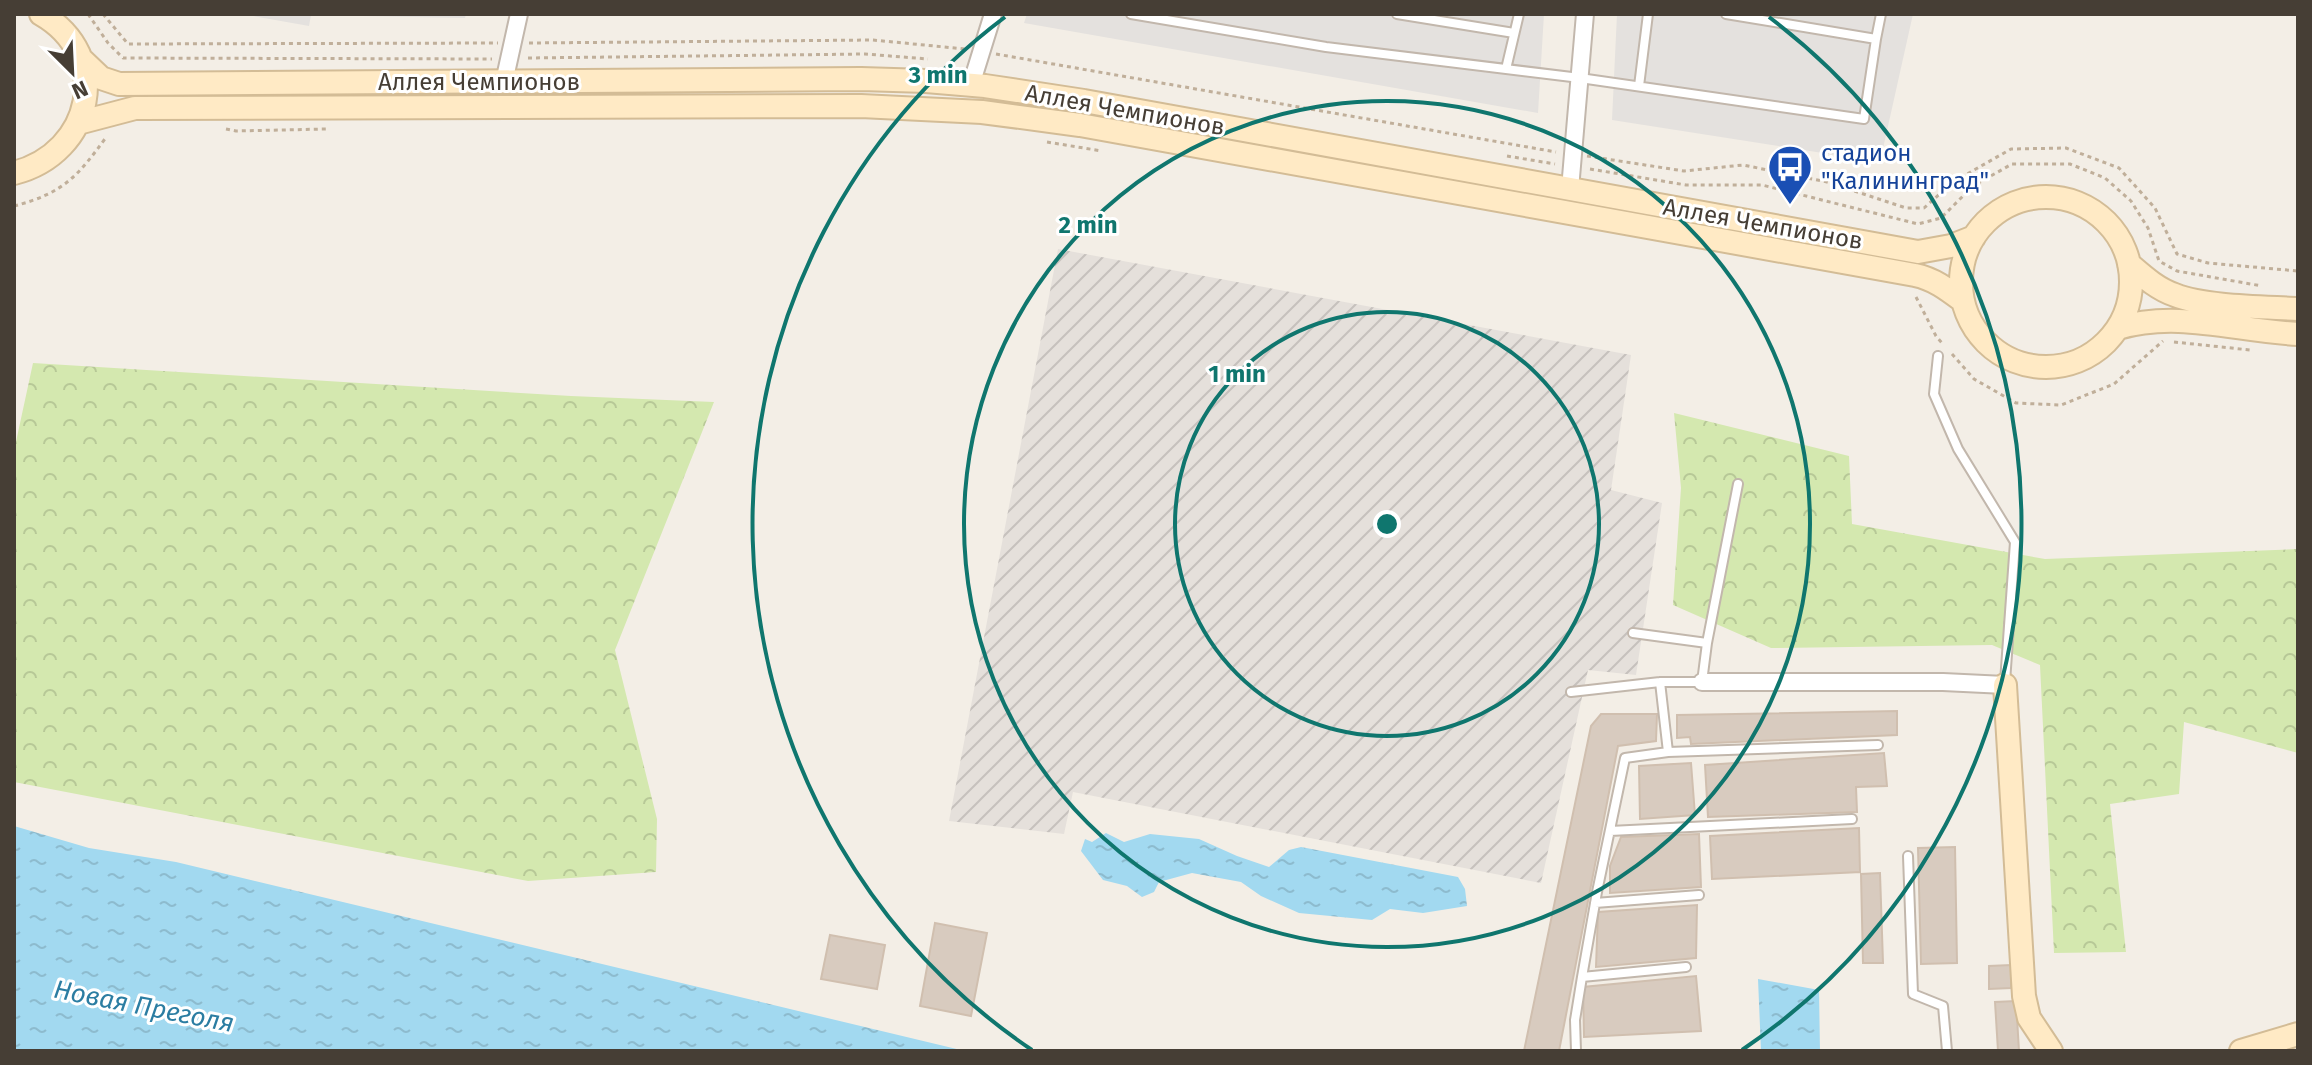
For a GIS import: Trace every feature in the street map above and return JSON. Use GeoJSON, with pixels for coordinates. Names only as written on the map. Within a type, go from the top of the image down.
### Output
{"type":"FeatureCollection","features":[{"type":"Feature","properties":{"kind":"main road","name":"Аллея Чемпионов"},"geometry":{"type":"LineString","coordinates":[[14,173],[46,161],[70,138],[84,107],[86,91],[80,58],[63,30],[41,14]]}},
{"type":"Feature","properties":{"kind":"main road","name":"Аллея Чемпионов"},"geometry":{"type":"LineString","coordinates":[[80,58],[101,78],[119,84],[861,79],[971,85],[1084,101],[1918,252],[1951,246],[1974,237]]}},
{"type":"Feature","properties":{"kind":"main road","name":"Аллея Чемпионов"},"geometry":{"type":"LineString","coordinates":[[78,123],[135,108],[861,106],[982,112],[1080,125],[1915,275],[1944,286],[1963,301]]}},
{"type":"Feature","properties":{"kind":"main road","name":"Аллея Чемпионов"},"geometry":{"type":"LineString","coordinates":[[2028,199],[2061,199],[2077,203],[2105,221],[2116,233],[2129,264],[2130,297],[2118,328],[2107,341],[2080,360],[2048,367],[2031,366],[2007,358],[1987,344],[1976,331],[1963,301],[1962,268],[1974,237],[1997,213],[2028,199]]}},
{"type":"Feature","properties":{"kind":"main road","name":"Аллея Чемпионов"},"geometry":{"type":"LineString","coordinates":[[2129,264],[2143,277],[2177,296],[2298,309]]}},
{"type":"Feature","properties":{"kind":"main road"},"geometry":{"type":"LineString","coordinates":[[2118,328],[2140,321],[2175,320],[2298,334]]}},
{"type":"Feature","properties":{"kind":"main road"},"geometry":{"type":"LineString","coordinates":[[2005,685],[2024,996],[2029,1018],[2051,1051]]}},
{"type":"Feature","properties":{"kind":"main road"},"geometry":{"type":"LineString","coordinates":[[2241,1051],[2298,1034]]}},
{"type":"Feature","properties":{"kind":"street"},"geometry":{"type":"LineString","coordinates":[[504,82],[519,14]]}},
{"type":"Feature","properties":{"kind":"street"},"geometry":{"type":"LineString","coordinates":[[971,85],[993,14]]}},
{"type":"Feature","properties":{"kind":"street"},"geometry":{"type":"LineString","coordinates":[[1570,189],[1585,14]]}},
{"type":"Feature","properties":{"kind":"street"},"geometry":{"type":"LineString","coordinates":[[1702,682],[2005,685]]}},
{"type":"Feature","properties":{"kind":"lane"},"geometry":{"type":"LineString","coordinates":[[1131,14],[1326,47],[1580,78],[1864,119],[1881,14]]}},
{"type":"Feature","properties":{"kind":"lane"},"geometry":{"type":"LineString","coordinates":[[1397,14],[1514,33]]}},
{"type":"Feature","properties":{"kind":"lane"},"geometry":{"type":"LineString","coordinates":[[1506,69],[1519,14]]}},
{"type":"Feature","properties":{"kind":"lane"},"geometry":{"type":"LineString","coordinates":[[1639,86],[1648,14]]}},
{"type":"Feature","properties":{"kind":"lane"},"geometry":{"type":"LineString","coordinates":[[1726,14],[1876,39]]}},
{"type":"Feature","properties":{"kind":"lane"},"geometry":{"type":"LineString","coordinates":[[1938,356],[1934,394],[1958,449],[2015,542],[2005,685]]}},
{"type":"Feature","properties":{"kind":"lane"},"geometry":{"type":"LineString","coordinates":[[1571,692],[1660,682],[1702,682],[1738,484]]}},
{"type":"Feature","properties":{"kind":"lane"},"geometry":{"type":"LineString","coordinates":[[1633,633],[1707,643]]}},
{"type":"Feature","properties":{"kind":"lane"},"geometry":{"type":"LineString","coordinates":[[1660,682],[1668,752]]}},
{"type":"Feature","properties":{"kind":"lane"},"geometry":{"type":"LineString","coordinates":[[1576,1051],[1575,1020],[1582,977],[1625,758],[1668,752],[1878,745]]}},
{"type":"Feature","properties":{"kind":"lane"},"geometry":{"type":"LineString","coordinates":[[1610,831],[1852,819]]}},
{"type":"Feature","properties":{"kind":"lane"},"geometry":{"type":"LineString","coordinates":[[1908,856],[1913,994],[1943,1006],[1947,1051]]}},
{"type":"Feature","properties":{"kind":"lane"},"geometry":{"type":"LineString","coordinates":[[1595,903],[1699,895]]}},
{"type":"Feature","properties":{"kind":"lane"},"geometry":{"type":"LineString","coordinates":[[1582,977],[1686,967]]}},
{"type":"Feature","properties":{"kind":"path"},"geometry":{"type":"LineString","coordinates":[[223,129],[317,131],[331,128]]}},
{"type":"Feature","properties":{"kind":"path"},"geometry":{"type":"LineString","coordinates":[[14,206],[55,192],[82,171],[112,130]]}},
{"type":"Feature","properties":{"kind":"path"},"geometry":{"type":"LineString","coordinates":[[1046,142],[1107,151]]}},
{"type":"Feature","properties":{"kind":"path"},"geometry":{"type":"LineString","coordinates":[[1916,296],[1936,336],[1974,379],[2016,403],[2061,405],[2114,384],[2163,341],[2257,351]]}},
{"type":"Feature","properties":{"kind":"shaded area"},"geometry":{"type":"Polygon","coordinates":[[[242,14],[466,14],[465,18],[311,15],[309,26],[242,14]]]}},
{"type":"Feature","properties":{"kind":"shaded area"},"geometry":{"type":"Polygon","coordinates":[[[1027,14],[1544,14],[1538,113],[1024,23],[1027,14]]]}},
{"type":"Feature","properties":{"kind":"shaded area"},"geometry":{"type":"Polygon","coordinates":[[[1617,14],[1913,14],[1880,162],[1612,120],[1617,14]]]}},
{"type":"Feature","properties":{"kind":"shaded area"},"geometry":{"type":"Polygon","coordinates":[[[1058,249],[1631,355],[1611,490],[1662,503],[1636,675],[1588,670],[1541,883],[1073,792],[1064,834],[949,821],[1058,249]]]}},
{"type":"Feature","properties":{"kind":"green space"},"geometry":{"type":"Polygon","coordinates":[[[33,363],[714,402],[615,650],[657,819],[656,872],[528,881],[14,782],[14,451],[33,363]]]}},
{"type":"Feature","properties":{"kind":"green space"},"geometry":{"type":"Polygon","coordinates":[[[1674,413],[1849,456],[1852,524],[2045,559],[2298,549],[2298,753],[2184,722],[2179,794],[2110,804],[2126,952],[2054,953],[2040,665],[1992,645],[1771,648],[1673,605],[1681,488],[1674,413]]]}},
{"type":"Feature","properties":{"kind":"water","name":"Новая Преголя"},"geometry":{"type":"Polygon","coordinates":[[[14,826],[89,848],[176,862],[965,1051],[14,1051],[14,826]]]}},
{"type":"Feature","properties":{"kind":"water"},"geometry":{"type":"Polygon","coordinates":[[[1106,833],[1124,842],[1150,834],[1199,839],[1269,867],[1289,850],[1301,847],[1458,877],[1465,889],[1467,906],[1423,913],[1390,909],[1372,920],[1299,913],[1261,896],[1241,882],[1192,873],[1159,882],[1154,892],[1142,897],[1127,886],[1103,880],[1081,851],[1085,839],[1092,842],[1106,833]]]}},
{"type":"Feature","properties":{"kind":"water"},"geometry":{"type":"Polygon","coordinates":[[[1758,979],[1819,990],[1820,1051],[1761,1051],[1758,979]]]}},
{"type":"Feature","properties":{"kind":"building"},"geometry":{"type":"Polygon","coordinates":[[[1897,711],[1897,735],[1691,744],[1690,737],[1677,738],[1677,715],[1897,711]]]}},
{"type":"Feature","properties":{"kind":"building"},"geometry":{"type":"Polygon","coordinates":[[[1601,714],[1657,714],[1656,741],[1618,746],[1559,1051],[1524,1051],[1591,726],[1601,714]]]}},
{"type":"Feature","properties":{"kind":"building"},"geometry":{"type":"Polygon","coordinates":[[[1884,753],[1887,786],[1856,787],[1857,812],[1708,817],[1705,765],[1884,753]]]}},
{"type":"Feature","properties":{"kind":"building"},"geometry":{"type":"Polygon","coordinates":[[[1691,763],[1695,815],[1640,819],[1639,766],[1691,763]]]}},
{"type":"Feature","properties":{"kind":"building"},"geometry":{"type":"Polygon","coordinates":[[[1859,828],[1860,872],[1712,879],[1710,836],[1859,828]]]}},
{"type":"Feature","properties":{"kind":"building"},"geometry":{"type":"Polygon","coordinates":[[[1699,834],[1701,887],[1610,893],[1610,866],[1621,837],[1699,834]]]}},
{"type":"Feature","properties":{"kind":"building"},"geometry":{"type":"Polygon","coordinates":[[[1955,847],[1957,963],[1921,964],[1918,848],[1955,847]]]}},
{"type":"Feature","properties":{"kind":"building"},"geometry":{"type":"Polygon","coordinates":[[[1880,873],[1883,963],[1863,963],[1861,874],[1880,873]]]}},
{"type":"Feature","properties":{"kind":"building"},"geometry":{"type":"Polygon","coordinates":[[[1697,905],[1696,958],[1596,967],[1598,912],[1697,905]]]}},
{"type":"Feature","properties":{"kind":"building"},"geometry":{"type":"Polygon","coordinates":[[[935,923],[987,933],[971,1016],[920,1006],[935,923]]]}},
{"type":"Feature","properties":{"kind":"building"},"geometry":{"type":"Polygon","coordinates":[[[830,935],[885,945],[877,989],[821,979],[830,935]]]}},
{"type":"Feature","properties":{"kind":"building"},"geometry":{"type":"Polygon","coordinates":[[[2011,965],[2011,988],[1989,989],[1989,966],[2011,965]]]}},
{"type":"Feature","properties":{"kind":"building"},"geometry":{"type":"Polygon","coordinates":[[[1696,976],[1701,1031],[1584,1037],[1583,987],[1696,976]]]}},
{"type":"Feature","properties":{"kind":"building"},"geometry":{"type":"Polygon","coordinates":[[[2016,1001],[2019,1051],[1998,1051],[1995,1002],[2016,1001]]]}},
{"type":"Feature","properties":{"kind":"place","name":"стадион \"Калининград\""},"geometry":{"type":"Point","coordinates":[1790,206]}}]}
